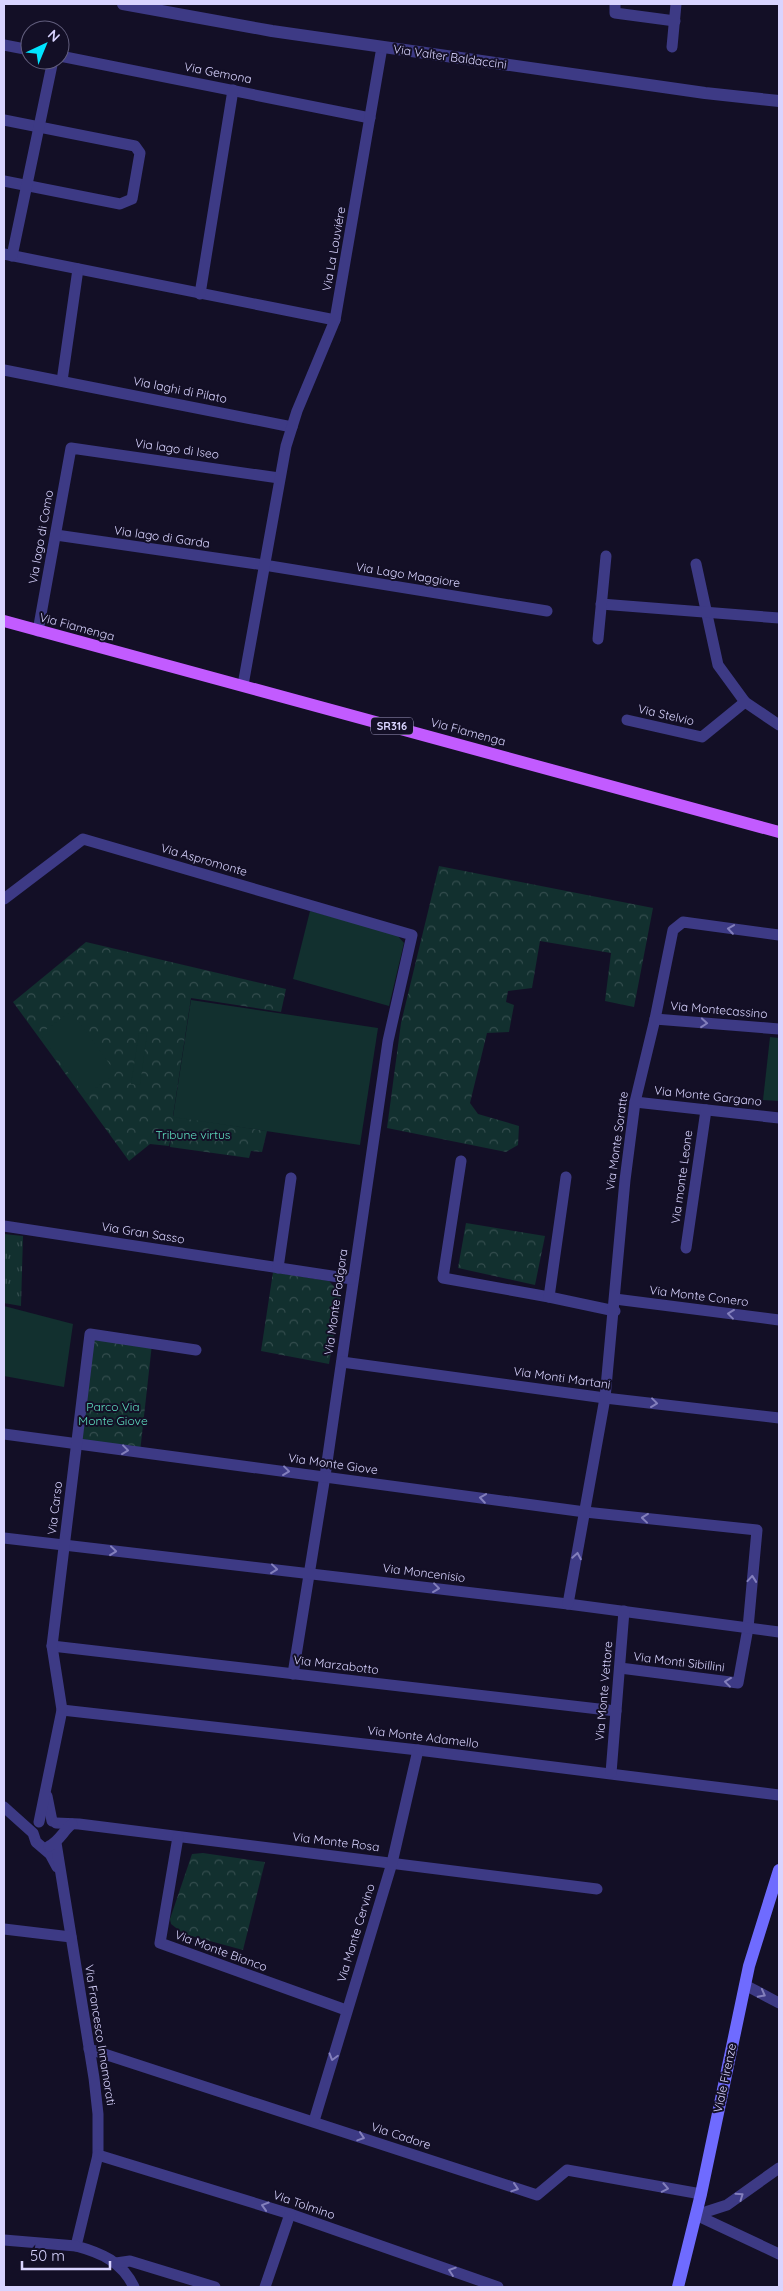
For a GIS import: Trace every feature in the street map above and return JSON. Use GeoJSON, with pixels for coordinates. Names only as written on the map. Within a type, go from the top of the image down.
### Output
{"type":"FeatureCollection","features":[{"type":"Feature","properties":{"kind":"main road","name":"Via Fiamenga"},"geometry":{"type":"LineString","coordinates":[[4,621],[779,832]]}},
{"type":"Feature","properties":{"kind":"main road","name":"Viale Firenze"},"geometry":{"type":"LineString","coordinates":[[678,2287],[701,2194],[745,1984],[779,1870]]}},
{"type":"Feature","properties":{"kind":"street","name":"Via Valter Baldaccini"},"geometry":{"type":"LineString","coordinates":[[123,4],[382,47],[779,102]]}},
{"type":"Feature","properties":{"kind":"street"},"geometry":{"type":"LineString","coordinates":[[615,4],[614,13],[675,21]]}},
{"type":"Feature","properties":{"kind":"street"},"geometry":{"type":"LineString","coordinates":[[672,47],[676,4]]}},
{"type":"Feature","properties":{"kind":"street"},"geometry":{"type":"LineString","coordinates":[[4,45],[20,48]]}},
{"type":"Feature","properties":{"kind":"street","name":"Via La Louviére"},"geometry":{"type":"LineString","coordinates":[[335,320],[382,47]]}},
{"type":"Feature","properties":{"kind":"street","name":"Via Gemona"},"geometry":{"type":"LineString","coordinates":[[70,58],[370,118]]}},
{"type":"Feature","properties":{"kind":"street"},"geometry":{"type":"LineString","coordinates":[[51,70],[26,186],[8,255],[335,320],[292,427],[279,478],[243,685]]}},
{"type":"Feature","properties":{"kind":"street"},"geometry":{"type":"LineString","coordinates":[[200,294],[232,90]]}},
{"type":"Feature","properties":{"kind":"street"},"geometry":{"type":"LineString","coordinates":[[4,120],[135,146],[140,153],[132,198],[120,204],[4,181]]}},
{"type":"Feature","properties":{"kind":"street"},"geometry":{"type":"LineString","coordinates":[[62,381],[78,270]]}},
{"type":"Feature","properties":{"kind":"street","name":"Via laghi di Pilato"},"geometry":{"type":"LineString","coordinates":[[4,370],[292,427]]}},
{"type":"Feature","properties":{"kind":"street","name":"Via lago di Iseo"},"geometry":{"type":"LineString","coordinates":[[72,448],[279,478]]}},
{"type":"Feature","properties":{"kind":"street","name":"Via lago di Como"},"geometry":{"type":"LineString","coordinates":[[38,631],[72,448]]}},
{"type":"Feature","properties":{"kind":"street","name":"Via lago di Garda"},"geometry":{"type":"LineString","coordinates":[[56,535],[264,565]]}},
{"type":"Feature","properties":{"kind":"street"},"geometry":{"type":"LineString","coordinates":[[598,639],[606,556]]}},
{"type":"Feature","properties":{"kind":"street"},"geometry":{"type":"LineString","coordinates":[[696,564],[705,613],[718,665],[745,702],[779,725]]}},
{"type":"Feature","properties":{"kind":"street","name":"Via Lago Maggiore"},"geometry":{"type":"LineString","coordinates":[[264,565],[547,611]]}},
{"type":"Feature","properties":{"kind":"street"},"geometry":{"type":"LineString","coordinates":[[601,604],[779,618]]}},
{"type":"Feature","properties":{"kind":"street","name":"Via Stelvio"},"geometry":{"type":"LineString","coordinates":[[627,720],[702,738],[745,702]]}},
{"type":"Feature","properties":{"kind":"street","name":"Via Aspromonte"},"geometry":{"type":"LineString","coordinates":[[4,899],[83,839],[412,935]]}},
{"type":"Feature","properties":{"kind":"street","name":"Via Monte Soratte"},"geometry":{"type":"LineString","coordinates":[[605,1398],[615,1311],[625,1180],[635,1102],[656,1019],[673,930],[683,922],[779,936]]}},
{"type":"Feature","properties":{"kind":"street","name":"Via Monte Podgora"},"geometry":{"type":"LineString","coordinates":[[293,1674],[326,1476],[352,1279],[385,1073],[388,1041],[412,935]]}},
{"type":"Feature","properties":{"kind":"street","name":"Via Montecassino"},"geometry":{"type":"LineString","coordinates":[[656,1019],[779,1029]]}},
{"type":"Feature","properties":{"kind":"street","name":"Via Monte Gargano"},"geometry":{"type":"LineString","coordinates":[[635,1102],[779,1118]]}},
{"type":"Feature","properties":{"kind":"street","name":"Via monte Leone"},"geometry":{"type":"LineString","coordinates":[[686,1248],[706,1110]]}},
{"type":"Feature","properties":{"kind":"street"},"geometry":{"type":"LineString","coordinates":[[461,1161],[443,1278],[549,1296],[615,1311]]}},
{"type":"Feature","properties":{"kind":"street"},"geometry":{"type":"LineString","coordinates":[[549,1296],[566,1177]]}},
{"type":"Feature","properties":{"kind":"street"},"geometry":{"type":"LineString","coordinates":[[278,1268],[291,1178]]}},
{"type":"Feature","properties":{"kind":"street","name":"Via Gran Sasso"},"geometry":{"type":"LineString","coordinates":[[4,1226],[352,1279]]}},
{"type":"Feature","properties":{"kind":"street","name":"Via Monte Conero"},"geometry":{"type":"LineString","coordinates":[[615,1299],[779,1320]]}},
{"type":"Feature","properties":{"kind":"street","name":"Via Carso"},"geometry":{"type":"LineString","coordinates":[[39,1822],[62,1710],[52,1646],[90,1334],[196,1350]]}},
{"type":"Feature","properties":{"kind":"street","name":"Via Monti Martani"},"geometry":{"type":"LineString","coordinates":[[342,1362],[605,1398],[779,1418]]}},
{"type":"Feature","properties":{"kind":"street"},"geometry":{"type":"LineString","coordinates":[[568,1604],[605,1398]]}},
{"type":"Feature","properties":{"kind":"street","name":"Via Monte Giove"},"geometry":{"type":"LineString","coordinates":[[4,1434],[585,1512],[757,1530],[748,1628]]}},
{"type":"Feature","properties":{"kind":"street","name":"Via Moncenisio"},"geometry":{"type":"LineString","coordinates":[[4,1538],[568,1604],[779,1632]]}},
{"type":"Feature","properties":{"kind":"street","name":"Via Monte Vettore"},"geometry":{"type":"LineString","coordinates":[[611,1773],[624,1612]]}},
{"type":"Feature","properties":{"kind":"street","name":"Via Monti Sibillini"},"geometry":{"type":"LineString","coordinates":[[620,1668],[738,1683],[748,1628]]}},
{"type":"Feature","properties":{"kind":"street","name":"Via Marzabotto"},"geometry":{"type":"LineString","coordinates":[[52,1646],[616,1711]]}},
{"type":"Feature","properties":{"kind":"street","name":"Via Monte Adamello"},"geometry":{"type":"LineString","coordinates":[[62,1710],[418,1750],[779,1795]]}},
{"type":"Feature","properties":{"kind":"street","name":"Via Monte Cervino"},"geometry":{"type":"LineString","coordinates":[[314,2121],[392,1863],[418,1750]]}},
{"type":"Feature","properties":{"kind":"street","name":"Via Carso"},"geometry":{"type":"LineString","coordinates":[[46,1791],[54,1822]]}},
{"type":"Feature","properties":{"kind":"street","name":"Via Francesco Innamorati"},"geometry":{"type":"LineString","coordinates":[[4,1807],[33,1833],[36,1842],[43,1846],[50,1854],[60,1873]]}},
{"type":"Feature","properties":{"kind":"street"},"geometry":{"type":"LineString","coordinates":[[33,1833],[39,1822],[54,1822]]}},
{"type":"Feature","properties":{"kind":"street","name":"Via Monte Rosa"},"geometry":{"type":"LineString","coordinates":[[54,1822],[597,1889]]}},
{"type":"Feature","properties":{"kind":"street","name":"Via Francesco Innamorati"},"geometry":{"type":"LineString","coordinates":[[54,1822],[58,1839],[60,1873],[90,2049],[98,2114],[98,2155],[76,2246]]}},
{"type":"Feature","properties":{"kind":"street"},"geometry":{"type":"LineString","coordinates":[[43,1846],[58,1839],[72,1824]]}},
{"type":"Feature","properties":{"kind":"street","name":"Via Monte Bianco"},"geometry":{"type":"LineString","coordinates":[[178,1837],[160,1943],[346,2010]]}},
{"type":"Feature","properties":{"kind":"street"},"geometry":{"type":"LineString","coordinates":[[4,1929],[71,1937]]}},
{"type":"Feature","properties":{"kind":"street"},"geometry":{"type":"LineString","coordinates":[[745,1984],[779,2003]]}},
{"type":"Feature","properties":{"kind":"street","name":"Via Cadore"},"geometry":{"type":"LineString","coordinates":[[90,2049],[537,2195],[567,2170],[701,2194]]}},
{"type":"Feature","properties":{"kind":"street","name":"Via Tolmino"},"geometry":{"type":"LineString","coordinates":[[98,2155],[290,2214],[498,2287]]}},
{"type":"Feature","properties":{"kind":"street"},"geometry":{"type":"LineString","coordinates":[[696,2215],[727,2205],[779,2168]]}},
{"type":"Feature","properties":{"kind":"street"},"geometry":{"type":"LineString","coordinates":[[265,2287],[290,2214]]}},
{"type":"Feature","properties":{"kind":"street"},"geometry":{"type":"LineString","coordinates":[[696,2215],[779,2254]]}},
{"type":"Feature","properties":{"kind":"street"},"geometry":{"type":"LineString","coordinates":[[4,2240],[76,2246],[98,2252],[116,2263],[130,2279],[134,2287]]}},
{"type":"Feature","properties":{"kind":"street"},"geometry":{"type":"LineString","coordinates":[[116,2263],[130,2261],[215,2287]]}},
{"type":"Feature","properties":{"kind":"green space"},"geometry":{"type":"Polygon","coordinates":[[[439,866],[653,908],[634,1007],[605,1001],[611,953],[540,941],[532,988],[508,991],[506,1002],[514,1005],[509,1032],[487,1033],[470,1103],[478,1114],[519,1126],[518,1145],[506,1152],[387,1128],[401,1023],[439,866]]]}},
{"type":"Feature","properties":{"kind":"green space"},"geometry":{"type":"Polygon","coordinates":[[[310,911],[396,934],[404,943],[389,1006],[293,979],[310,911]]]}},
{"type":"Feature","properties":{"kind":"green space","name":"Tribune virtus"},"geometry":{"type":"Polygon","coordinates":[[[86,942],[286,989],[281,1012],[191,998],[173,1116],[267,1131],[262,1152],[251,1151],[249,1158],[170,1147],[171,1137],[169,1146],[150,1144],[129,1161],[13,1002],[86,942]]]}},
{"type":"Feature","properties":{"kind":"green space"},"geometry":{"type":"Polygon","coordinates":[[[191,1000],[378,1028],[360,1145],[173,1117],[191,1000]]]}},
{"type":"Feature","properties":{"kind":"green space"},"geometry":{"type":"Polygon","coordinates":[[[71,1011],[116,1073],[85,1096],[40,1034],[71,1011]]]}},
{"type":"Feature","properties":{"kind":"green space"},"geometry":{"type":"Polygon","coordinates":[[[139,1033],[147,1034],[140,1085],[131,1084],[139,1033]]]}},
{"type":"Feature","properties":{"kind":"green space"},"geometry":{"type":"Polygon","coordinates":[[[770,1037],[779,1038],[779,1101],[763,1100],[770,1037]]]}},
{"type":"Feature","properties":{"kind":"green space"},"geometry":{"type":"Polygon","coordinates":[[[466,1223],[545,1236],[535,1285],[458,1268],[466,1223]]]}},
{"type":"Feature","properties":{"kind":"green space"},"geometry":{"type":"Polygon","coordinates":[[[4,1234],[23,1236],[21,1306],[4,1303],[4,1234]]]}},
{"type":"Feature","properties":{"kind":"green space"},"geometry":{"type":"Polygon","coordinates":[[[273,1272],[329,1281],[341,1294],[329,1364],[261,1351],[273,1272]]]}},
{"type":"Feature","properties":{"kind":"green space"},"geometry":{"type":"Polygon","coordinates":[[[4,1306],[73,1324],[64,1387],[4,1376],[4,1306]]]}},
{"type":"Feature","properties":{"kind":"green space","name":"Parco Via Monte Giove"},"geometry":{"type":"Polygon","coordinates":[[[90,1334],[152,1344],[140,1452],[77,1444],[90,1334]]]}},
{"type":"Feature","properties":{"kind":"green space"},"geometry":{"type":"Polygon","coordinates":[[[203,1853],[265,1862],[243,1950],[184,1934],[171,1924],[170,1919],[192,1854],[203,1853]]]}}]}
